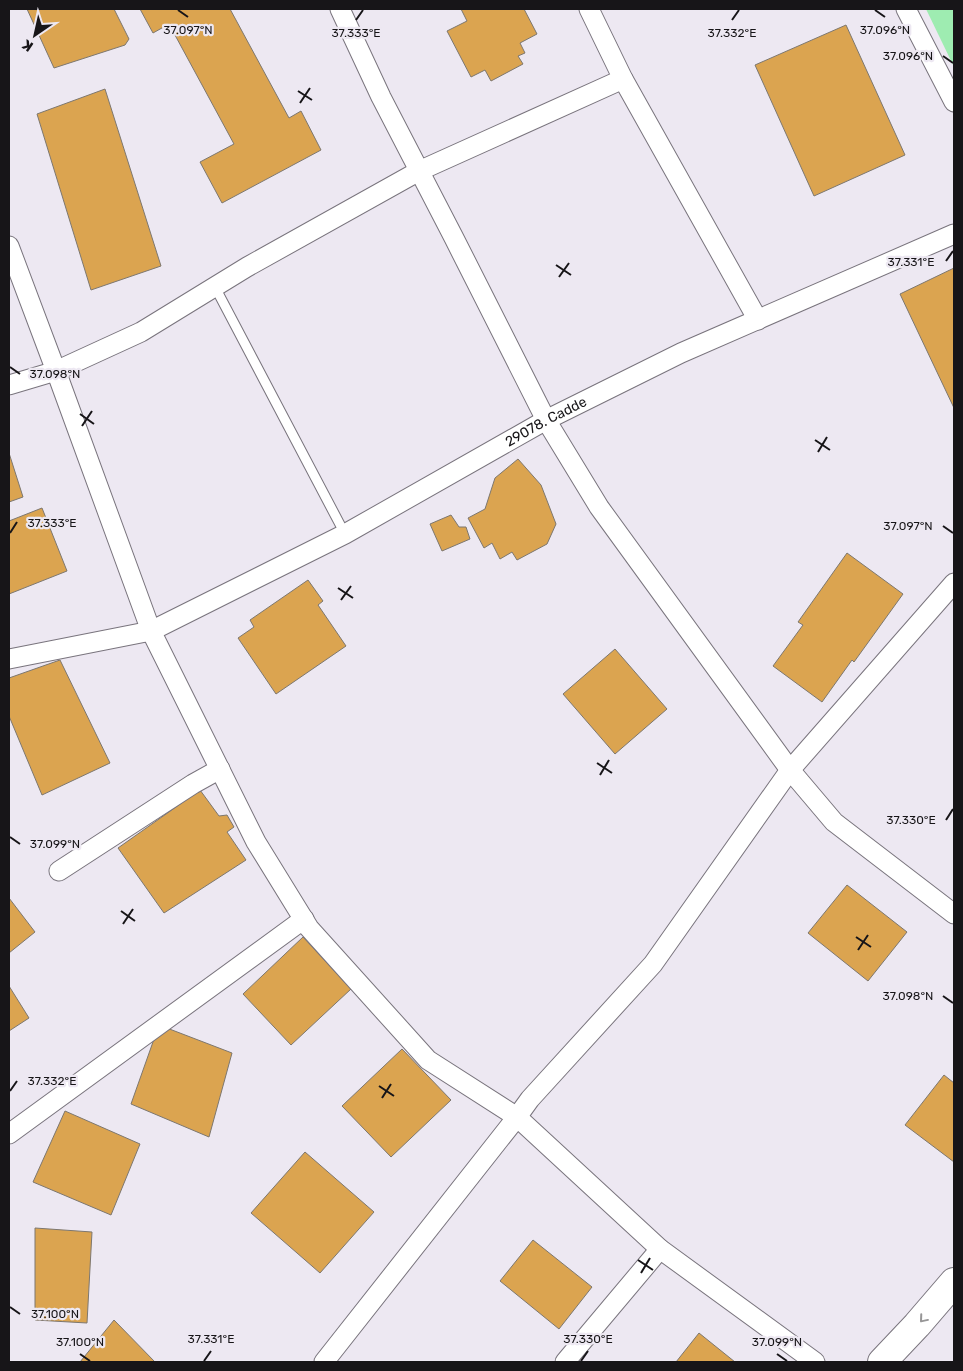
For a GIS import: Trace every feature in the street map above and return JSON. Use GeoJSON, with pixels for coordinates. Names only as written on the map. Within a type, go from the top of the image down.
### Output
{"type":"FeatureCollection","features":[{"type":"Feature","properties":{"kind":"main road"},"geometry":{"type":"LineString","coordinates":[[882,1362],[954,1282]]}},
{"type":"Feature","properties":{"kind":"street"},"geometry":{"type":"LineString","coordinates":[[340,9],[381,97],[546,420],[599,506],[790,770],[834,822],[954,914]]}},
{"type":"Feature","properties":{"kind":"street"},"geometry":{"type":"LineString","coordinates":[[589,9],[623,79],[758,320]]}},
{"type":"Feature","properties":{"kind":"street"},"geometry":{"type":"LineString","coordinates":[[906,9],[954,102]]}},
{"type":"Feature","properties":{"kind":"street"},"geometry":{"type":"LineString","coordinates":[[9,386],[56,371],[142,332],[247,267],[419,171],[623,79]]}},
{"type":"Feature","properties":{"kind":"street","name":"29078. Cadde"},"geometry":{"type":"LineString","coordinates":[[9,659],[151,631],[345,534],[546,420],[682,353],[954,234]]}},
{"type":"Feature","properties":{"kind":"street"},"geometry":{"type":"LineString","coordinates":[[9,246],[151,631],[256,842],[309,928],[428,1060],[517,1118],[660,1249],[815,1362]]}},
{"type":"Feature","properties":{"kind":"street"},"geometry":{"type":"LineString","coordinates":[[324,1362],[517,1118],[530,1098],[653,964],[790,770],[954,583]]}},
{"type":"Feature","properties":{"kind":"street"},"geometry":{"type":"LineString","coordinates":[[59,872],[193,784],[220,769]]}},
{"type":"Feature","properties":{"kind":"street"},"geometry":{"type":"LineString","coordinates":[[9,1134],[304,919]]}},
{"type":"Feature","properties":{"kind":"street"},"geometry":{"type":"LineString","coordinates":[[565,1362],[660,1249]]}},
{"type":"Feature","properties":{"kind":"lane"},"geometry":{"type":"LineString","coordinates":[[215,287],[345,534]]}},
{"type":"Feature","properties":{"kind":"green space"},"geometry":{"type":"Polygon","coordinates":[[[926,9],[954,9],[954,67],[926,9]]]}},
{"type":"Feature","properties":{"kind":"building"},"geometry":{"type":"Polygon","coordinates":[[[27,9],[114,9],[129,39],[125,45],[54,68],[27,9]]]}},
{"type":"Feature","properties":{"kind":"building"},"geometry":{"type":"Polygon","coordinates":[[[140,9],[230,9],[289,118],[301,111],[321,150],[222,203],[200,162],[234,144],[169,24],[153,33],[140,9]]]}},
{"type":"Feature","properties":{"kind":"building"},"geometry":{"type":"Polygon","coordinates":[[[461,9],[524,9],[537,34],[520,43],[525,53],[518,56],[523,64],[491,81],[485,70],[471,77],[447,31],[467,21],[461,9]]]}},
{"type":"Feature","properties":{"kind":"building"},"geometry":{"type":"Polygon","coordinates":[[[846,25],[905,155],[814,196],[755,65],[846,25]]]}},
{"type":"Feature","properties":{"kind":"building"},"geometry":{"type":"Polygon","coordinates":[[[105,89],[161,266],[91,290],[37,114],[105,89]]]}},
{"type":"Feature","properties":{"kind":"building"},"geometry":{"type":"Polygon","coordinates":[[[954,268],[954,408],[900,294],[954,268]]]}},
{"type":"Feature","properties":{"kind":"building"},"geometry":{"type":"Polygon","coordinates":[[[9,453],[23,497],[9,502],[9,453]]]}},
{"type":"Feature","properties":{"kind":"building"},"geometry":{"type":"Polygon","coordinates":[[[518,459],[541,485],[556,524],[547,544],[517,560],[512,552],[500,559],[492,543],[484,548],[468,518],[485,509],[495,478],[518,459]]]}},
{"type":"Feature","properties":{"kind":"building"},"geometry":{"type":"Polygon","coordinates":[[[42,508],[67,571],[9,594],[9,521],[42,508]]]}},
{"type":"Feature","properties":{"kind":"building"},"geometry":{"type":"Polygon","coordinates":[[[451,515],[459,527],[466,527],[470,539],[442,551],[430,524],[451,515]]]}},
{"type":"Feature","properties":{"kind":"building"},"geometry":{"type":"Polygon","coordinates":[[[847,553],[903,594],[854,662],[852,660],[822,702],[773,666],[803,625],[798,622],[847,553]]]}},
{"type":"Feature","properties":{"kind":"building"},"geometry":{"type":"Polygon","coordinates":[[[308,580],[323,601],[318,605],[346,646],[276,694],[238,638],[254,627],[250,620],[308,580]]]}},
{"type":"Feature","properties":{"kind":"building"},"geometry":{"type":"Polygon","coordinates":[[[615,649],[667,709],[615,754],[563,694],[615,649]]]}},
{"type":"Feature","properties":{"kind":"building"},"geometry":{"type":"Polygon","coordinates":[[[60,660],[110,763],[42,795],[9,716],[9,678],[60,660]]]}},
{"type":"Feature","properties":{"kind":"building"},"geometry":{"type":"Polygon","coordinates":[[[200,790],[219,816],[227,815],[234,827],[227,832],[246,860],[164,913],[118,848],[200,790]]]}},
{"type":"Feature","properties":{"kind":"building"},"geometry":{"type":"Polygon","coordinates":[[[847,885],[907,932],[868,981],[808,933],[847,885]]]}},
{"type":"Feature","properties":{"kind":"building"},"geometry":{"type":"Polygon","coordinates":[[[9,898],[35,932],[9,953],[9,898]]]}},
{"type":"Feature","properties":{"kind":"building"},"geometry":{"type":"Polygon","coordinates":[[[303,937],[351,989],[291,1045],[243,994],[303,937]]]}},
{"type":"Feature","properties":{"kind":"building"},"geometry":{"type":"Polygon","coordinates":[[[9,986],[29,1018],[9,1031],[9,986]]]}},
{"type":"Feature","properties":{"kind":"building"},"geometry":{"type":"Polygon","coordinates":[[[159,1025],[232,1053],[209,1137],[131,1104],[159,1025]]]}},
{"type":"Feature","properties":{"kind":"building"},"geometry":{"type":"Polygon","coordinates":[[[402,1049],[451,1100],[391,1157],[342,1106],[402,1049]]]}},
{"type":"Feature","properties":{"kind":"building"},"geometry":{"type":"Polygon","coordinates":[[[944,1075],[954,1083],[954,1162],[905,1125],[944,1075]]]}},
{"type":"Feature","properties":{"kind":"building"},"geometry":{"type":"Polygon","coordinates":[[[65,1111],[140,1144],[111,1215],[33,1182],[65,1111]]]}},
{"type":"Feature","properties":{"kind":"building"},"geometry":{"type":"Polygon","coordinates":[[[305,1152],[374,1212],[320,1273],[251,1213],[305,1152]]]}},
{"type":"Feature","properties":{"kind":"building"},"geometry":{"type":"Polygon","coordinates":[[[35,1228],[92,1232],[87,1323],[35,1320],[35,1228]]]}},
{"type":"Feature","properties":{"kind":"building"},"geometry":{"type":"Polygon","coordinates":[[[533,1240],[592,1287],[559,1329],[500,1281],[533,1240]]]}},
{"type":"Feature","properties":{"kind":"building"},"geometry":{"type":"Polygon","coordinates":[[[114,1320],[155,1362],[80,1362],[114,1320]]]}},
{"type":"Feature","properties":{"kind":"building"},"geometry":{"type":"Polygon","coordinates":[[[699,1333],[735,1362],[676,1362],[699,1333]]]}}]}
